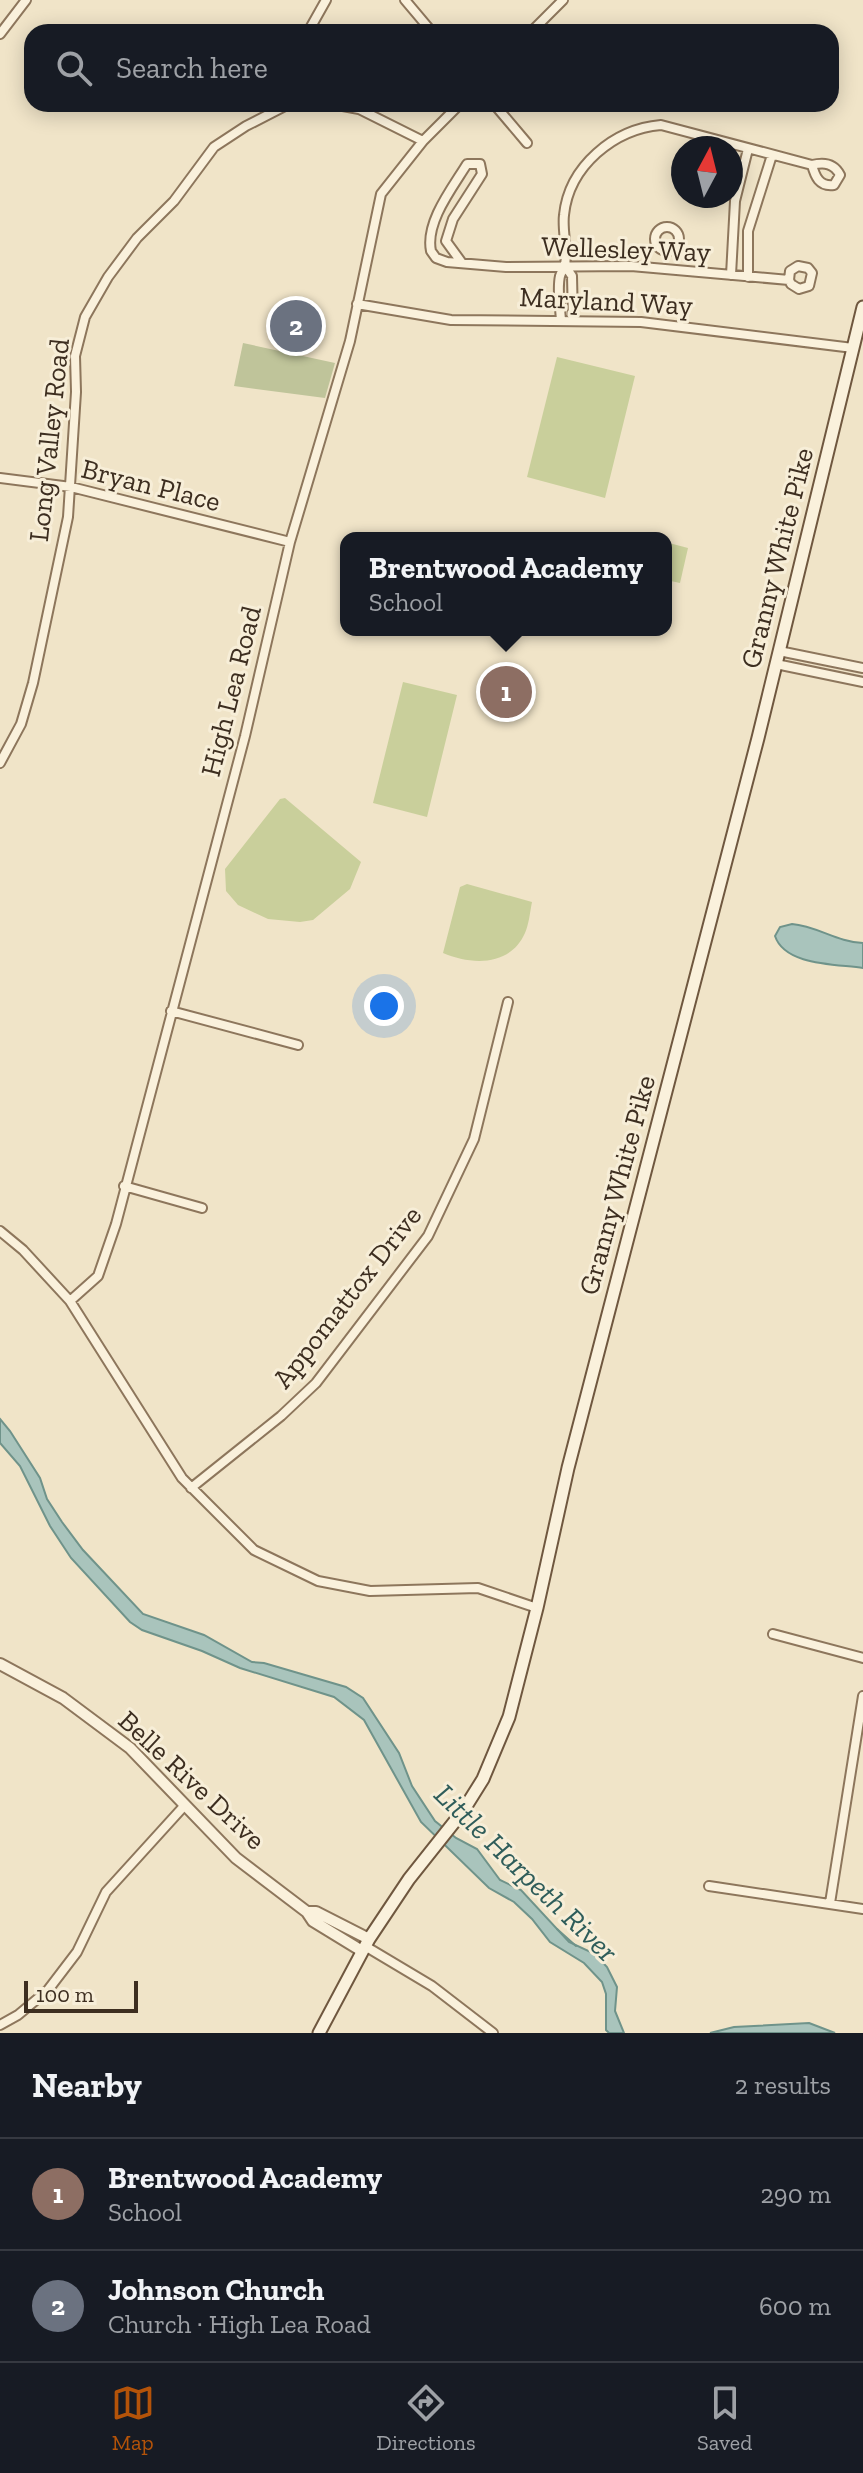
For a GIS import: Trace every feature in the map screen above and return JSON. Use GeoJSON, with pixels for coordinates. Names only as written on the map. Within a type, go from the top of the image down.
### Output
{"type":"FeatureCollection","features":[{"type":"Feature","properties":{"kind":"main road","name":"Granny White Pike"},"geometry":{"type":"LineString","coordinates":[[319,2033],[365,1945],[483,1779],[509,1717],[568,1468],[689,1010],[858,346],[863,307]]}},
{"type":"Feature","properties":{"kind":"main road"},"geometry":{"type":"LineString","coordinates":[[858,346],[863,358]]}},
{"type":"Feature","properties":{"kind":"street"},"geometry":{"type":"LineString","coordinates":[[0,34],[26,0]]}},
{"type":"Feature","properties":{"kind":"street"},"geometry":{"type":"LineString","coordinates":[[312,24],[326,0]]}},
{"type":"Feature","properties":{"kind":"street"},"geometry":{"type":"LineString","coordinates":[[405,0],[425,24]]}},
{"type":"Feature","properties":{"kind":"street"},"geometry":{"type":"LineString","coordinates":[[539,24],[563,0]]}},
{"type":"Feature","properties":{"kind":"street","name":"Long Valley Road"},"geometry":{"type":"LineString","coordinates":[[0,763],[21,724],[33,683],[68,517],[75,356],[85,317],[101,288],[137,238],[174,201],[214,147],[273,112]]}},
{"type":"Feature","properties":{"kind":"street"},"geometry":{"type":"LineString","coordinates":[[365,112],[423,141]]}},
{"type":"Feature","properties":{"kind":"street","name":"High Lea Road"},"geometry":{"type":"LineString","coordinates":[[70,1301],[98,1276],[116,1224],[245,736],[290,542],[350,341],[381,194],[423,141],[452,112]]}},
{"type":"Feature","properties":{"kind":"street"},"geometry":{"type":"LineString","coordinates":[[501,112],[527,143]]}},
{"type":"Feature","properties":{"kind":"street"},"geometry":{"type":"LineString","coordinates":[[561,320],[560,275],[565,266],[564,217],[568,193],[586,163],[625,134],[641,126],[661,125],[812,165]]}},
{"type":"Feature","properties":{"kind":"street"},"geometry":{"type":"LineString","coordinates":[[731,275],[735,201],[748,149]]}},
{"type":"Feature","properties":{"kind":"street"},"geometry":{"type":"LineString","coordinates":[[748,277],[748,231],[772,155]]}},
{"type":"Feature","properties":{"kind":"street"},"geometry":{"type":"LineString","coordinates":[[446,241],[453,219],[482,174],[480,164],[467,164],[434,225],[462,263]]}},
{"type":"Feature","properties":{"kind":"street","name":"Wellesley Way"},"geometry":{"type":"LineString","coordinates":[[434,225],[429,241],[433,255],[440,260],[506,267],[664,269],[789,280]]}},
{"type":"Feature","properties":{"kind":"street"},"geometry":{"type":"LineString","coordinates":[[664,269],[666,252]]}},
{"type":"Feature","properties":{"kind":"street"},"geometry":{"type":"LineString","coordinates":[[565,266],[572,276],[573,320]]}},
{"type":"Feature","properties":{"kind":"street","name":"Maryland Way"},"geometry":{"type":"LineString","coordinates":[[357,304],[451,320],[641,322],[858,346]]}},
{"type":"Feature","properties":{"kind":"street","name":"Bryan Place"},"geometry":{"type":"LineString","coordinates":[[0,478],[71,487],[290,542]]}},
{"type":"Feature","properties":{"kind":"street"},"geometry":{"type":"LineString","coordinates":[[779,651],[863,668]]}},
{"type":"Feature","properties":{"kind":"street"},"geometry":{"type":"LineString","coordinates":[[776,664],[863,682]]}},
{"type":"Feature","properties":{"kind":"street","name":"Appomattox Drive"},"geometry":{"type":"LineString","coordinates":[[191,1488],[281,1416],[316,1383],[428,1236],[474,1139],[508,1002]]}},
{"type":"Feature","properties":{"kind":"street"},"geometry":{"type":"LineString","coordinates":[[171,1011],[298,1045]]}},
{"type":"Feature","properties":{"kind":"street"},"geometry":{"type":"LineString","coordinates":[[124,1186],[202,1208]]}},
{"type":"Feature","properties":{"kind":"street"},"geometry":{"type":"LineString","coordinates":[[0,1231],[23,1250],[70,1301],[182,1478],[254,1550],[318,1581],[370,1591],[478,1588],[537,1608]]}},
{"type":"Feature","properties":{"kind":"street"},"geometry":{"type":"LineString","coordinates":[[773,1634],[863,1658]]}},
{"type":"Feature","properties":{"kind":"street","name":"Belle Rive Drive"},"geometry":{"type":"LineString","coordinates":[[0,1664],[63,1698],[130,1748],[236,1858],[307,1912],[313,1921],[365,1945]]}},
{"type":"Feature","properties":{"kind":"street"},"geometry":{"type":"LineString","coordinates":[[830,1903],[863,1696]]}},
{"type":"Feature","properties":{"kind":"street"},"geometry":{"type":"LineString","coordinates":[[0,2025],[18,2015],[48,1990],[77,1952],[106,1892],[185,1805]]}},
{"type":"Feature","properties":{"kind":"street"},"geometry":{"type":"LineString","coordinates":[[709,1886],[863,1909]]}},
{"type":"Feature","properties":{"kind":"street"},"geometry":{"type":"LineString","coordinates":[[365,1945],[445,1994],[493,2033]]}},
{"type":"Feature","properties":{"kind":"green space"},"geometry":{"type":"Polygon","coordinates":[[[243,343],[335,363],[325,398],[234,386],[243,343]]]}},
{"type":"Feature","properties":{"kind":"green space"},"geometry":{"type":"Polygon","coordinates":[[[557,357],[635,376],[605,498],[527,477],[557,357]]]}},
{"type":"Feature","properties":{"kind":"green space"},"geometry":{"type":"Polygon","coordinates":[[[672,544],[688,548],[680,583],[672,581],[672,544]]]}},
{"type":"Feature","properties":{"kind":"green space"},"geometry":{"type":"Polygon","coordinates":[[[403,682],[457,695],[427,817],[373,803],[403,682]]]}},
{"type":"Feature","properties":{"kind":"green space"},"geometry":{"type":"Polygon","coordinates":[[[285,798],[361,862],[350,889],[313,920],[268,919],[238,905],[226,891],[225,869],[280,799],[285,798]]]}},
{"type":"Feature","properties":{"kind":"green space"},"geometry":{"type":"Polygon","coordinates":[[[467,884],[532,902],[525,933],[510,952],[477,961],[443,953],[460,887],[467,884]]]}},
{"type":"Feature","properties":{"kind":"water"},"geometry":{"type":"Polygon","coordinates":[[[792,924],[863,943],[863,968],[813,962],[789,953],[775,936],[780,927],[792,924]]]}},
{"type":"Feature","properties":{"kind":"water"},"geometry":{"type":"Polygon","coordinates":[[[0,1419],[40,1478],[47,1499],[62,1522],[83,1550],[143,1614],[204,1635],[252,1662],[346,1687],[363,1698],[399,1753],[412,1786],[435,1821],[456,1838],[477,1849],[500,1880],[521,1890],[569,1942],[595,1954],[607,1967],[617,1987],[615,2011],[624,2033],[609,2033],[606,2030],[606,1994],[602,1982],[584,1963],[550,1942],[514,1902],[489,1888],[421,1822],[364,1720],[334,1697],[240,1668],[142,1630],[130,1622],[71,1558],[50,1526],[20,1466],[0,1443],[0,1419]]]}},
{"type":"Feature","properties":{"kind":"water"},"geometry":{"type":"Polygon","coordinates":[[[809,2023],[835,2033],[710,2033],[734,2027],[809,2023]]]}},
{"type":"Feature","properties":{"kind":"waterway","name":"Little Harpeth River"},"geometry":{"type":"LineString","coordinates":[[557,1929],[576,1946]]}},
{"type":"Feature","properties":{"kind":"place","name":"Johnson Church"},"geometry":{"type":"Point","coordinates":[296,326]}},
{"type":"Feature","properties":{"kind":"place","name":"Brentwood Academy"},"geometry":{"type":"Point","coordinates":[506,692]}}]}
